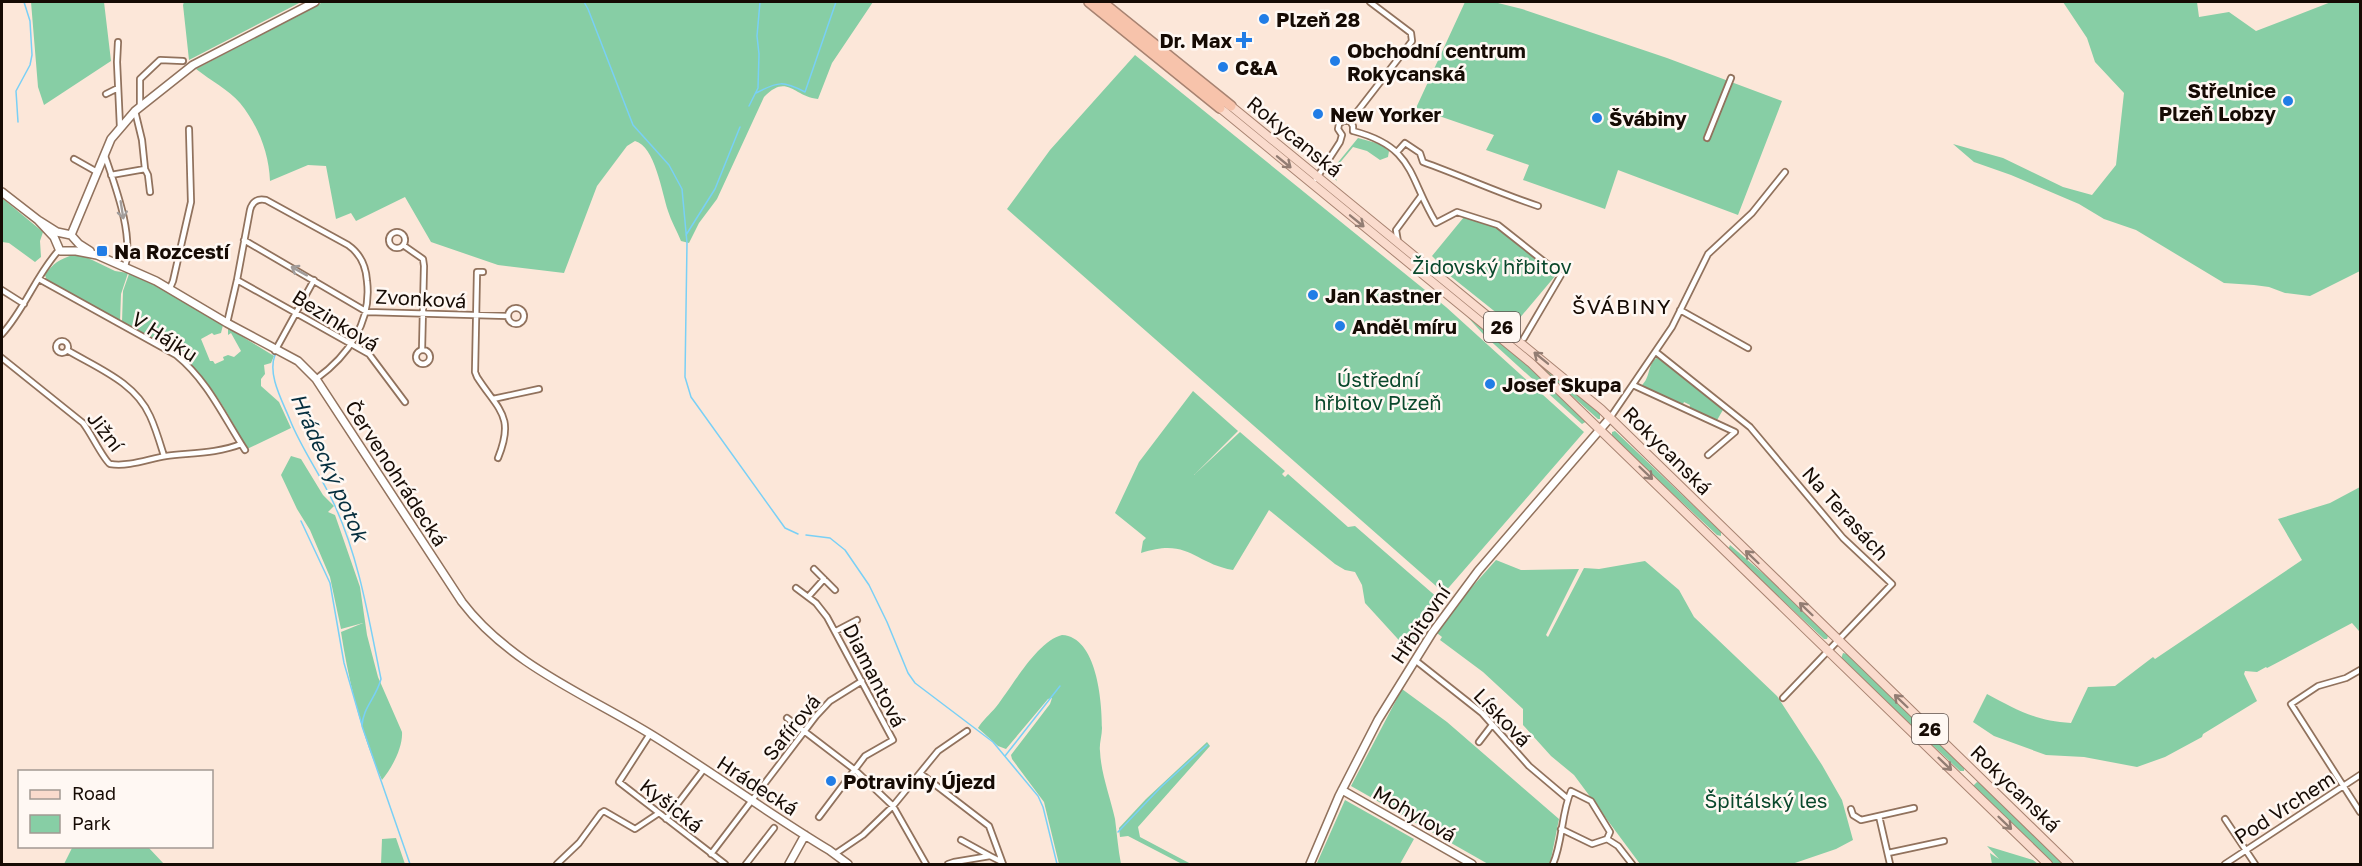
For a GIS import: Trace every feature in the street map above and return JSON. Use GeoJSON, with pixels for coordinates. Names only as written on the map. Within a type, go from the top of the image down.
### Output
{"type":"FeatureCollection","features":[{"type":"Feature","properties":{"kind":"highway","name":"Rokycanská"},"geometry":{"type":"LineString","coordinates":[[1089,2],[1220,108]]}},
{"type":"Feature","properties":{"kind":"highway","name":"Rokycanská"},"geometry":{"type":"LineString","coordinates":[[1102,2],[1231,106]]}},
{"type":"Feature","properties":{"kind":"main road","name":"Rokycanská"},"geometry":{"type":"LineString","coordinates":[[1231,106],[1568,380],[1610,418],[2069,864]]}},
{"type":"Feature","properties":{"kind":"main road","name":"Rokycanská"},"geometry":{"type":"LineString","coordinates":[[1220,108],[1508,343],[1600,429],[2048,864]]}},
{"type":"Feature","properties":{"kind":"street"},"geometry":{"type":"LineString","coordinates":[[59,250],[71,251],[74,247],[73,237],[111,139],[137,109],[193,64],[315,2]]}},
{"type":"Feature","properties":{"kind":"street"},"geometry":{"type":"LineString","coordinates":[[1350,121],[1353,131],[1349,136],[1342,135],[1338,129],[1341,122],[1350,121],[1413,37],[1411,33],[1370,2]]}},
{"type":"Feature","properties":{"kind":"street"},"geometry":{"type":"LineString","coordinates":[[118,42],[120,127]]}},
{"type":"Feature","properties":{"kind":"street"},"geometry":{"type":"LineString","coordinates":[[150,192],[137,109],[140,79],[160,60],[183,61]]}},
{"type":"Feature","properties":{"kind":"street"},"geometry":{"type":"LineString","coordinates":[[1707,138],[1731,78]]}},
{"type":"Feature","properties":{"kind":"street"},"geometry":{"type":"LineString","coordinates":[[106,94],[118,88]]}},
{"type":"Feature","properties":{"kind":"street"},"geometry":{"type":"LineString","coordinates":[[170,288],[190,202],[189,129]]}},
{"type":"Feature","properties":{"kind":"street"},"geometry":{"type":"LineString","coordinates":[[1353,131],[1381,142],[1397,152],[1413,172],[1421,195],[1436,223],[1457,212],[1498,225],[1561,275],[1524,338]]}},
{"type":"Feature","properties":{"kind":"street"},"geometry":{"type":"LineString","coordinates":[[1312,185],[1338,147],[1342,135]]}},
{"type":"Feature","properties":{"kind":"street"},"geometry":{"type":"LineString","coordinates":[[1397,152],[1405,143],[1420,153],[1423,162],[1538,206]]}},
{"type":"Feature","properties":{"kind":"street"},"geometry":{"type":"LineString","coordinates":[[105,156],[121,202],[127,257],[125,267]]}},
{"type":"Feature","properties":{"kind":"street"},"geometry":{"type":"LineString","coordinates":[[74,159],[97,172]]}},
{"type":"Feature","properties":{"kind":"street"},"geometry":{"type":"LineString","coordinates":[[111,175],[145,169]]}},
{"type":"Feature","properties":{"kind":"street"},"geometry":{"type":"LineString","coordinates":[[1610,418],[1656,352],[1708,254],[1752,213],[1785,172]]}},
{"type":"Feature","properties":{"kind":"street"},"geometry":{"type":"LineString","coordinates":[[2,192],[38,220],[62,234],[73,237]]}},
{"type":"Feature","properties":{"kind":"street"},"geometry":{"type":"LineString","coordinates":[[1398,242],[1396,230],[1421,195]]}},
{"type":"Feature","properties":{"kind":"street"},"geometry":{"type":"LineString","coordinates":[[227,323],[251,205],[254,201],[262,199],[348,245],[360,255],[366,274],[367,312],[339,360],[316,379]]}},
{"type":"Feature","properties":{"kind":"street"},"geometry":{"type":"LineString","coordinates":[[38,220],[56,241],[59,250]]}},
{"type":"Feature","properties":{"kind":"street"},"geometry":{"type":"LineString","coordinates":[[56,241],[62,234]]}},
{"type":"Feature","properties":{"kind":"street","name":"Červenohrádecká"},"geometry":{"type":"LineString","coordinates":[[73,237],[97,255],[170,288],[275,351],[303,365],[316,379],[444,575],[477,620],[496,638],[544,673],[650,734]]}},
{"type":"Feature","properties":{"kind":"street","name":"Zvonková"},"geometry":{"type":"LineString","coordinates":[[244,240],[367,312],[508,316]]}},
{"type":"Feature","properties":{"kind":"street"},"geometry":{"type":"LineString","coordinates":[[403,245],[423,259],[422,350]]}},
{"type":"Feature","properties":{"kind":"street"},"geometry":{"type":"LineString","coordinates":[[2,334],[14,321],[59,250]]}},
{"type":"Feature","properties":{"kind":"street","name":"Červenohrádecká"},"geometry":{"type":"LineString","coordinates":[[71,251],[97,255]]}},
{"type":"Feature","properties":{"kind":"street"},"geometry":{"type":"LineString","coordinates":[[483,272],[477,272],[476,375],[493,399],[506,424],[505,440],[498,458]]}},
{"type":"Feature","properties":{"kind":"street","name":"V Hájku"},"geometry":{"type":"LineString","coordinates":[[39,279],[176,356],[190,367],[223,411],[245,450]]}},
{"type":"Feature","properties":{"kind":"street","name":"Bezinková"},"geometry":{"type":"LineString","coordinates":[[237,280],[372,356],[405,402]]}},
{"type":"Feature","properties":{"kind":"street"},"geometry":{"type":"LineString","coordinates":[[275,351],[314,280]]}},
{"type":"Feature","properties":{"kind":"street"},"geometry":{"type":"LineString","coordinates":[[2,290],[24,304]]}},
{"type":"Feature","properties":{"kind":"street"},"geometry":{"type":"LineString","coordinates":[[1680,310],[1748,348]]}},
{"type":"Feature","properties":{"kind":"street"},"geometry":{"type":"LineString","coordinates":[[67,350],[113,376],[134,392],[152,418],[164,456]]}},
{"type":"Feature","properties":{"kind":"street","name":"Na Terasách"},"geometry":{"type":"LineString","coordinates":[[1656,352],[1750,427],[1843,537],[1892,584],[1838,641]]}},
{"type":"Feature","properties":{"kind":"street","name":"Jižní"},"geometry":{"type":"LineString","coordinates":[[2,358],[83,423],[92,434],[108,463],[113,465],[224,449],[241,444]]}},
{"type":"Feature","properties":{"kind":"street"},"geometry":{"type":"LineString","coordinates":[[1633,385],[1735,432],[1708,455]]}},
{"type":"Feature","properties":{"kind":"street"},"geometry":{"type":"LineString","coordinates":[[493,399],[539,388]]}},
{"type":"Feature","properties":{"kind":"street","name":"Hřbitovní"},"geometry":{"type":"LineString","coordinates":[[1310,864],[1342,790],[1378,720],[1414,660],[1472,578],[1610,418]]}},
{"type":"Feature","properties":{"kind":"street"},"geometry":{"type":"LineString","coordinates":[[814,569],[835,590]]}},
{"type":"Feature","properties":{"kind":"street"},"geometry":{"type":"LineString","coordinates":[[808,597],[824,579]]}},
{"type":"Feature","properties":{"kind":"street","name":"Diamantová"},"geometry":{"type":"LineString","coordinates":[[796,588],[827,617],[836,631],[893,740],[865,756],[819,817]]}},
{"type":"Feature","properties":{"kind":"street"},"geometry":{"type":"LineString","coordinates":[[836,631],[857,620]]}},
{"type":"Feature","properties":{"kind":"street"},"geometry":{"type":"LineString","coordinates":[[1784,698],[1838,641]]}},
{"type":"Feature","properties":{"kind":"street","name":"Lísková"},"geometry":{"type":"LineString","coordinates":[[1414,660],[1470,703],[1529,766],[1568,799]]}},
{"type":"Feature","properties":{"kind":"street"},"geometry":{"type":"LineString","coordinates":[[2361,670],[2346,678],[2318,686],[2291,704],[2361,812]]}},
{"type":"Feature","properties":{"kind":"street","name":"Safírová"},"geometry":{"type":"LineString","coordinates":[[711,854],[828,703],[862,681]]}},
{"type":"Feature","properties":{"kind":"street"},"geometry":{"type":"LineString","coordinates":[[787,718],[855,770],[893,806],[926,864]]}},
{"type":"Feature","properties":{"kind":"street"},"geometry":{"type":"LineString","coordinates":[[1479,742],[1492,725]]}},
{"type":"Feature","properties":{"kind":"street"},"geometry":{"type":"LineString","coordinates":[[835,854],[863,835],[893,806],[925,764],[938,751],[966,731]]}},
{"type":"Feature","properties":{"kind":"street","name":"Hrádecká"},"geometry":{"type":"LineString","coordinates":[[650,734],[848,864]]}},
{"type":"Feature","properties":{"kind":"street","name":"Kyšická"},"geometry":{"type":"LineString","coordinates":[[650,734],[619,782],[724,864]]}},
{"type":"Feature","properties":{"kind":"street"},"geometry":{"type":"LineString","coordinates":[[666,819],[704,769]]}},
{"type":"Feature","properties":{"kind":"street"},"geometry":{"type":"LineString","coordinates":[[920,773],[989,826],[1002,863]]}},
{"type":"Feature","properties":{"kind":"street","name":"Pod Vrchem"},"geometry":{"type":"LineString","coordinates":[[2225,864],[2361,775]]}},
{"type":"Feature","properties":{"kind":"street","name":"Mohylová"},"geometry":{"type":"LineString","coordinates":[[1342,790],[1472,864]]}},
{"type":"Feature","properties":{"kind":"street"},"geometry":{"type":"LineString","coordinates":[[1553,864],[1561,829],[1568,799],[1572,791],[1591,801],[1610,832],[1607,839],[1592,844],[1561,829]]}},
{"type":"Feature","properties":{"kind":"street"},"geometry":{"type":"LineString","coordinates":[[1851,809],[1853,815],[1861,820],[1914,808]]}},
{"type":"Feature","properties":{"kind":"street"},"geometry":{"type":"LineString","coordinates":[[558,864],[579,843],[604,811],[634,829],[659,813]]}},
{"type":"Feature","properties":{"kind":"street"},"geometry":{"type":"LineString","coordinates":[[1879,816],[1890,864]]}},
{"type":"Feature","properties":{"kind":"street"},"geometry":{"type":"LineString","coordinates":[[2224,819],[2255,864]]}},
{"type":"Feature","properties":{"kind":"street"},"geometry":{"type":"LineString","coordinates":[[746,864],[774,828]]}},
{"type":"Feature","properties":{"kind":"street"},"geometry":{"type":"LineString","coordinates":[[789,864],[805,836]]}},
{"type":"Feature","properties":{"kind":"street"},"geometry":{"type":"LineString","coordinates":[[1607,839],[1618,846],[1632,864]]}},
{"type":"Feature","properties":{"kind":"street"},"geometry":{"type":"LineString","coordinates":[[961,840],[1002,863]]}},
{"type":"Feature","properties":{"kind":"street"},"geometry":{"type":"LineString","coordinates":[[1888,854],[1944,841]]}},
{"type":"Feature","properties":{"kind":"street"},"geometry":{"type":"LineString","coordinates":[[948,864],[990,856]]}},
{"type":"Feature","properties":{"kind":"green space"},"geometry":{"type":"Polygon","coordinates":[[[31,2],[104,2],[111,61],[44,105],[38,87],[31,2]]]}},
{"type":"Feature","properties":{"kind":"green space"},"geometry":{"type":"Polygon","coordinates":[[[184,2],[301,2],[189,60],[184,2]]]}},
{"type":"Feature","properties":{"kind":"green space"},"geometry":{"type":"Polygon","coordinates":[[[323,2],[873,2],[832,63],[818,99],[785,86],[772,90],[764,97],[717,199],[699,223],[689,243],[681,241],[672,222],[653,161],[642,145],[635,141],[627,146],[597,186],[564,273],[498,265],[431,242],[405,197],[356,221],[351,213],[336,219],[326,166],[308,165],[270,181],[265,150],[246,112],[230,94],[196,69],[323,2]]]}},
{"type":"Feature","properties":{"kind":"green space"},"geometry":{"type":"Polygon","coordinates":[[[1465,2],[1494,2],[1522,9],[1667,58],[1782,101],[1738,215],[1618,170],[1605,209],[1523,180],[1529,165],[1486,150],[1494,135],[1416,108],[1465,2]]]}},
{"type":"Feature","properties":{"kind":"green space"},"geometry":{"type":"Polygon","coordinates":[[[2063,2],[2197,2],[2199,17],[2229,12],[2256,31],[2331,2],[2360,2],[2360,271],[2310,296],[2285,293],[2269,287],[2224,283],[2136,230],[2104,219],[2079,204],[2011,175],[1974,162],[1953,144],[2003,158],[2063,187],[2092,195],[2116,165],[2124,93],[2095,62],[2087,38],[2063,2]]]}},
{"type":"Feature","properties":{"kind":"green space","name":"Ústřední hřbitov Plzeň"},"geometry":{"type":"Polygon","coordinates":[[[1135,55],[1446,307],[1584,432],[1444,593],[1007,209],[1050,150],[1135,55]]]}},
{"type":"Feature","properties":{"kind":"green space"},"geometry":{"type":"Polygon","coordinates":[[[1358,138],[1380,144],[1389,151],[1388,157],[1380,160],[1367,151],[1353,147],[1333,171],[1337,181],[1331,176],[1331,171],[1358,138]]]}},
{"type":"Feature","properties":{"kind":"green space"},"geometry":{"type":"Polygon","coordinates":[[[1322,186],[1595,409],[1600,414],[1600,419],[1508,339],[1322,186]]]}},
{"type":"Feature","properties":{"kind":"green space"},"geometry":{"type":"Polygon","coordinates":[[[2,198],[43,232],[40,241],[41,257],[35,262],[9,243],[2,242],[2,198]]]}},
{"type":"Feature","properties":{"kind":"green space","name":"Židovský hřbitov"},"geometry":{"type":"Polygon","coordinates":[[[1464,217],[1500,229],[1556,275],[1513,326],[1434,263],[1436,260],[1432,256],[1464,217]]]}},
{"type":"Feature","properties":{"kind":"green space"},"geometry":{"type":"Polygon","coordinates":[[[73,255],[86,257],[115,271],[128,273],[121,294],[120,322],[47,281],[45,275],[54,264],[73,255]]]}},
{"type":"Feature","properties":{"kind":"green space"},"geometry":{"type":"Polygon","coordinates":[[[129,274],[134,274],[166,289],[223,325],[221,333],[214,335],[212,333],[201,339],[210,361],[215,364],[224,360],[223,357],[228,355],[234,357],[241,351],[231,333],[228,335],[228,328],[274,356],[271,363],[264,365],[265,374],[261,379],[261,386],[279,402],[291,428],[247,449],[221,402],[196,370],[171,350],[122,322],[123,291],[129,274]]]}},
{"type":"Feature","properties":{"kind":"green space"},"geometry":{"type":"Polygon","coordinates":[[[1464,313],[1512,349],[1587,421],[1582,424],[1484,335],[1464,313]]]}},
{"type":"Feature","properties":{"kind":"green space"},"geometry":{"type":"Polygon","coordinates":[[[1660,356],[1724,408],[1716,422],[1689,409],[1690,405],[1684,402],[1682,406],[1641,386],[1653,362],[1660,356]]]}},
{"type":"Feature","properties":{"kind":"green space"},"geometry":{"type":"Polygon","coordinates":[[[1193,391],[1238,431],[1194,475],[1240,432],[1285,471],[1282,474],[1285,477],[1288,474],[1348,527],[1355,526],[1439,599],[1407,649],[1365,603],[1362,585],[1355,572],[1345,570],[1335,564],[1269,510],[1233,570],[1220,567],[1190,553],[1170,548],[1141,553],[1143,541],[1146,538],[1115,513],[1139,462],[1193,391]]]}},
{"type":"Feature","properties":{"kind":"green space"},"geometry":{"type":"Polygon","coordinates":[[[1615,431],[1721,532],[1721,536],[1717,535],[1612,437],[1612,432],[1615,431]]]}},
{"type":"Feature","properties":{"kind":"green space"},"geometry":{"type":"Polygon","coordinates":[[[291,456],[301,459],[323,495],[334,506],[328,512],[335,515],[360,587],[367,635],[378,677],[402,732],[401,744],[396,757],[382,780],[368,746],[357,708],[341,632],[363,623],[341,629],[330,577],[310,530],[281,475],[291,456]]]}},
{"type":"Feature","properties":{"kind":"green space"},"geometry":{"type":"Polygon","coordinates":[[[2360,487],[2360,630],[2352,623],[2267,668],[2257,672],[2245,671],[2244,674],[2257,701],[2203,734],[2202,737],[2165,757],[2137,767],[2084,757],[2046,755],[1994,736],[1973,722],[1987,694],[2037,717],[2071,723],[2088,687],[2115,686],[2153,657],[2155,659],[2302,560],[2278,519],[2330,503],[2360,487]]]}},
{"type":"Feature","properties":{"kind":"green space"},"geometry":{"type":"Polygon","coordinates":[[[1730,545],[1773,582],[1828,636],[1827,639],[1824,639],[1728,550],[1730,545]]]}},
{"type":"Feature","properties":{"kind":"green space","name":"Špitálský les"},"geometry":{"type":"Polygon","coordinates":[[[1496,560],[1521,570],[1579,569],[1546,635],[1548,637],[1584,568],[1599,569],[1645,561],[1679,590],[1694,617],[1777,696],[1842,800],[1853,840],[1836,849],[1792,864],[1640,864],[1574,775],[1551,756],[1523,725],[1523,709],[1483,672],[1440,640],[1442,637],[1437,633],[1456,605],[1496,560]]]}},
{"type":"Feature","properties":{"kind":"green space"},"geometry":{"type":"Polygon","coordinates":[[[1062,635],[1074,638],[1083,647],[1090,658],[1099,687],[1102,716],[1101,760],[1115,819],[1121,864],[1059,864],[1044,802],[1012,759],[1011,755],[1050,704],[1052,698],[1048,699],[1006,749],[998,746],[978,728],[1034,655],[1043,646],[1062,635]]]}},
{"type":"Feature","properties":{"kind":"green space"},"geometry":{"type":"Polygon","coordinates":[[[1843,653],[1847,654],[1964,767],[1964,771],[1960,771],[1841,659],[1843,653]]]}},
{"type":"Feature","properties":{"kind":"green space"},"geometry":{"type":"Polygon","coordinates":[[[1402,689],[1447,722],[1559,819],[1550,864],[1488,864],[1351,786],[1402,689]]]}},
{"type":"Feature","properties":{"kind":"green space"},"geometry":{"type":"Polygon","coordinates":[[[1207,742],[1210,746],[1138,827],[1140,837],[1191,864],[1182,864],[1128,836],[1120,837],[1119,828],[1146,799],[1207,742]]]}},
{"type":"Feature","properties":{"kind":"green space"},"geometry":{"type":"Polygon","coordinates":[[[1977,782],[1981,783],[2064,864],[2053,864],[1975,790],[1973,786],[1977,782]]]}},
{"type":"Feature","properties":{"kind":"green space"},"geometry":{"type":"Polygon","coordinates":[[[1345,800],[1414,839],[1400,864],[1317,863],[1345,800]]]}},
{"type":"Feature","properties":{"kind":"green space"},"geometry":{"type":"Polygon","coordinates":[[[396,838],[405,864],[381,864],[382,839],[396,838]]]}},
{"type":"Feature","properties":{"kind":"green space"},"geometry":{"type":"Polygon","coordinates":[[[1987,846],[2033,860],[2038,864],[1992,864],[1990,853],[1999,859],[1987,846]]]}},
{"type":"Feature","properties":{"kind":"green space"},"geometry":{"type":"Polygon","coordinates":[[[72,848],[149,848],[164,864],[64,864],[72,848]]]}},
{"type":"Feature","properties":{"kind":"waterway"},"geometry":{"type":"LineString","coordinates":[[18,122],[16,91],[30,65],[32,55],[30,21],[24,2]]}},
{"type":"Feature","properties":{"kind":"waterway"},"geometry":{"type":"LineString","coordinates":[[584,2],[633,125],[669,165],[682,189],[687,243],[685,377],[691,397],[785,528],[798,534]]}},
{"type":"Feature","properties":{"kind":"waterway"},"geometry":{"type":"LineString","coordinates":[[749,106],[758,88],[757,36],[760,2]]}},
{"type":"Feature","properties":{"kind":"waterway"},"geometry":{"type":"LineString","coordinates":[[756,93],[770,86],[781,84],[805,92],[836,2]]}},
{"type":"Feature","properties":{"kind":"waterway"},"geometry":{"type":"LineString","coordinates":[[686,235],[715,189],[740,127]]}},
{"type":"Feature","properties":{"kind":"waterway","name":"Hrádecký potok"},"geometry":{"type":"LineString","coordinates":[[273,354],[275,355],[274,380],[280,397],[300,442],[335,506],[357,570],[381,679],[365,713],[362,726],[410,864]]}},
{"type":"Feature","properties":{"kind":"waterway"},"geometry":{"type":"LineString","coordinates":[[301,521],[330,583],[344,663],[362,725]]}},
{"type":"Feature","properties":{"kind":"waterway"},"geometry":{"type":"LineString","coordinates":[[806,535],[830,538],[845,550],[869,585],[908,673],[915,683],[993,742],[1038,796],[1043,807],[1057,864]]}},
{"type":"Feature","properties":{"kind":"waterway"},"geometry":{"type":"LineString","coordinates":[[1005,756],[1060,686]]}},
{"type":"Feature","properties":{"kind":"waterway"},"geometry":{"type":"LineString","coordinates":[[1118,832],[1161,787],[1207,745]]}},
{"type":"Feature","properties":{"kind":"place","name":"Plzeň 28"},"geometry":{"type":"Point","coordinates":[1264,19]}},
{"type":"Feature","properties":{"kind":"place","name":"Dr. Max"},"geometry":{"type":"Point","coordinates":[1244,40]}},
{"type":"Feature","properties":{"kind":"place","name":"Obchodní centrum Rokycanská"},"geometry":{"type":"Point","coordinates":[1335,61]}},
{"type":"Feature","properties":{"kind":"place","name":"C&A"},"geometry":{"type":"Point","coordinates":[1223,67]}},
{"type":"Feature","properties":{"kind":"place","name":"Střelnice Plzeň Lobzy"},"geometry":{"type":"Point","coordinates":[2288,101]}},
{"type":"Feature","properties":{"kind":"place","name":"New Yorker"},"geometry":{"type":"Point","coordinates":[1318,114]}},
{"type":"Feature","properties":{"kind":"place","name":"Švábiny"},"geometry":{"type":"Point","coordinates":[1597,118]}},
{"type":"Feature","properties":{"kind":"place","name":"Na Rozcestí"},"geometry":{"type":"Point","coordinates":[102,251]}},
{"type":"Feature","properties":{"kind":"place","name":"Jan Kastner"},"geometry":{"type":"Point","coordinates":[1313,295]}},
{"type":"Feature","properties":{"kind":"place","name":"Anděl míru"},"geometry":{"type":"Point","coordinates":[1340,326]}},
{"type":"Feature","properties":{"kind":"place","name":"Josef Skupa"},"geometry":{"type":"Point","coordinates":[1490,384]}},
{"type":"Feature","properties":{"kind":"place","name":"Potraviny Újezd"},"geometry":{"type":"Point","coordinates":[831,781]}},
{"type":"Feature","properties":{"kind":"district","name":"ŠVÁBINY"},"geometry":{"type":"Point","coordinates":[1622,306]}}]}
